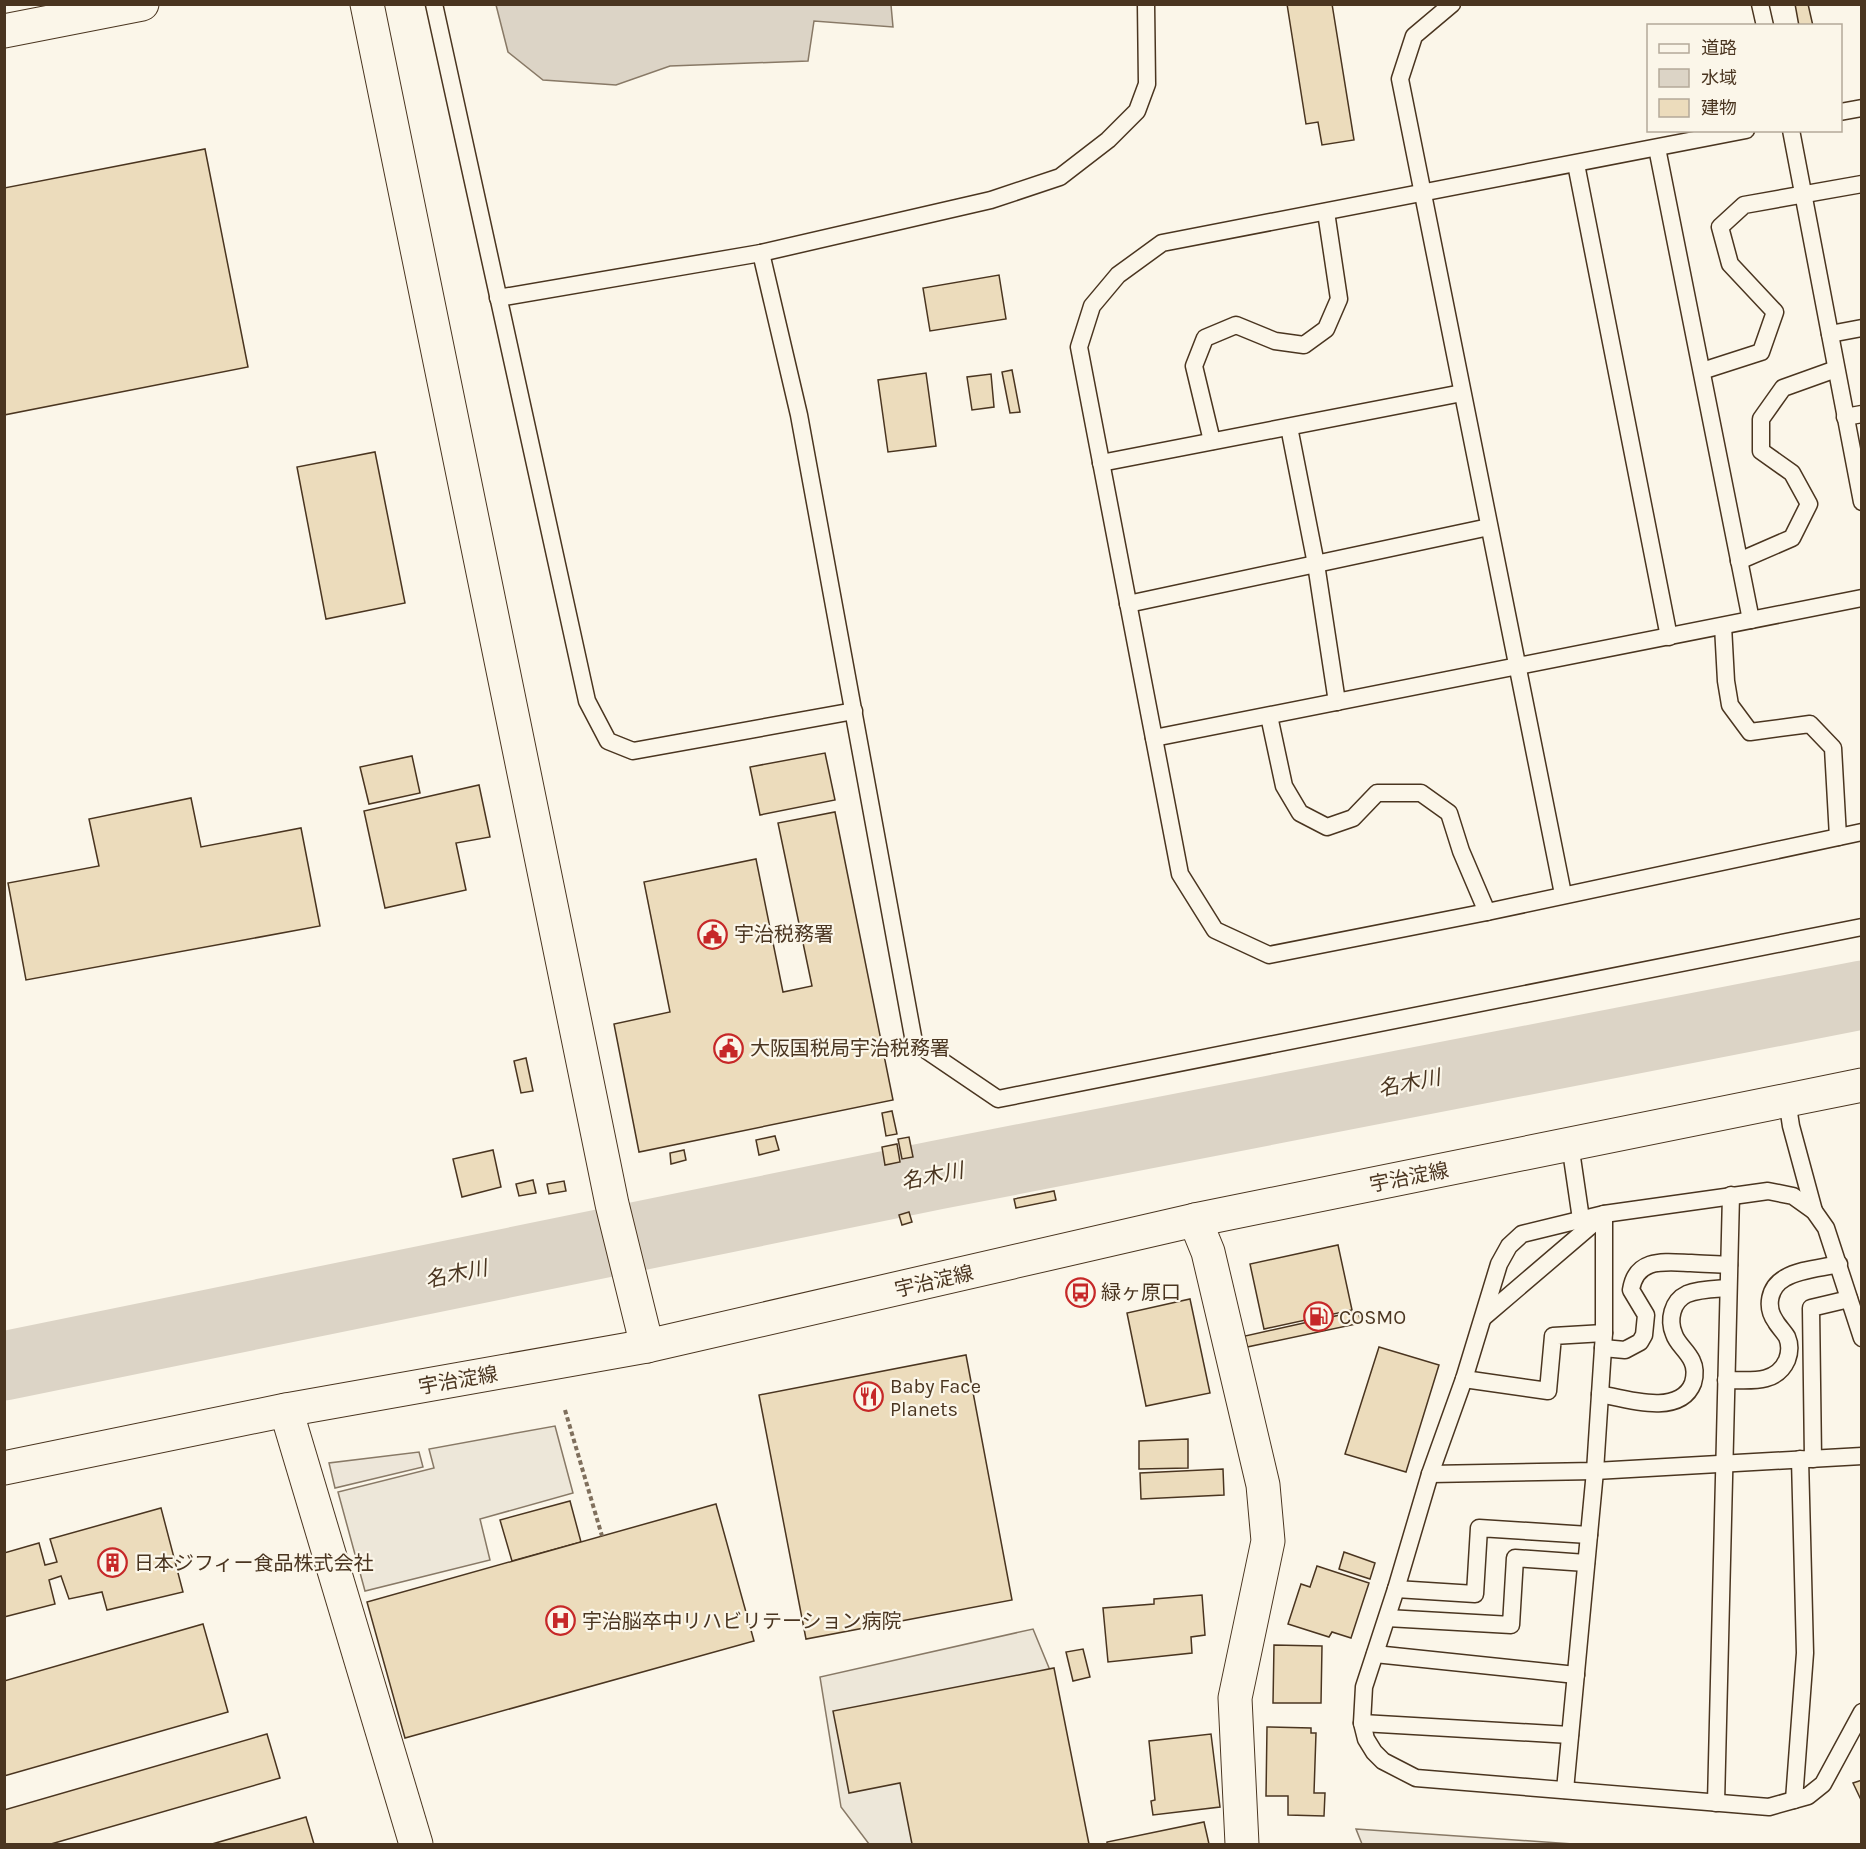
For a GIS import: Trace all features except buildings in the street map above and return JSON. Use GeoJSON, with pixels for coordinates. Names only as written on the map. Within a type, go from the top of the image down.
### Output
{"type":"FeatureCollection","features":[{"type":"Feature","properties":{"kind":"street"},"geometry":{"type":"LineString","coordinates":[[4,31],[142,4]]}},
{"type":"Feature","properties":{"kind":"street"},"geometry":{"type":"LineString","coordinates":[[367,4],[612,1204],[647,1346]]}},
{"type":"Feature","properties":{"kind":"street","name":"宇治淀線"},"geometry":{"type":"LineString","coordinates":[[4,1468],[286,1410],[647,1346],[1195,1220],[1862,1084]]}},
{"type":"Feature","properties":{"kind":"street"},"geometry":{"type":"LineString","coordinates":[[1195,1220],[1208,1252],[1263,1485],[1268,1541],[1235,1698],[1242,1845]]}},
{"type":"Feature","properties":{"kind":"street"},"geometry":{"type":"LineString","coordinates":[[286,1410],[416,1845]]}},
{"type":"Feature","properties":{"kind":"lane"},"geometry":{"type":"LineString","coordinates":[[434,4],[586,702],[608,741],[633,751],[854,711]]}},
{"type":"Feature","properties":{"kind":"lane"},"geometry":{"type":"LineString","coordinates":[[498,298],[761,253],[991,200],[1060,177],[1108,140],[1137,111],[1147,84],[1146,4]]}},
{"type":"Feature","properties":{"kind":"lane"},"geometry":{"type":"LineString","coordinates":[[1452,4],[1414,36],[1400,79],[1563,894]]}},
{"type":"Feature","properties":{"kind":"lane"},"geometry":{"type":"LineString","coordinates":[[1760,4],[1765,24]]}},
{"type":"Feature","properties":{"kind":"lane"},"geometry":{"type":"LineString","coordinates":[[1842,112],[1862,108]]}},
{"type":"Feature","properties":{"kind":"lane"},"geometry":{"type":"LineString","coordinates":[[1736,132],[1162,243],[1118,275],[1092,306],[1079,347],[1180,874],[1215,930],[1269,955],[1486,912],[1862,832]]}},
{"type":"Feature","properties":{"kind":"lane"},"geometry":{"type":"LineString","coordinates":[[1791,132],[1836,369],[1853,415],[1862,502]]}},
{"type":"Feature","properties":{"kind":"lane"},"geometry":{"type":"LineString","coordinates":[[1657,148],[1752,620]]}},
{"type":"Feature","properties":{"kind":"lane"},"geometry":{"type":"LineString","coordinates":[[1576,164],[1669,637]]}},
{"type":"Feature","properties":{"kind":"lane"},"geometry":{"type":"LineString","coordinates":[[1702,371],[1761,352],[1775,312],[1730,264],[1720,227],[1744,205],[1862,184]]}},
{"type":"Feature","properties":{"kind":"lane"},"geometry":{"type":"LineString","coordinates":[[1212,441],[1194,366],[1205,338],[1236,326],[1275,340],[1304,345],[1326,329],[1339,299],[1326,212]]}},
{"type":"Feature","properties":{"kind":"lane"},"geometry":{"type":"LineString","coordinates":[[761,253],[799,415],[914,1042],[998,1099],[1862,927]]}},
{"type":"Feature","properties":{"kind":"lane"},"geometry":{"type":"LineString","coordinates":[[1830,334],[1862,328]]}},
{"type":"Feature","properties":{"kind":"lane"},"geometry":{"type":"LineString","coordinates":[[1739,561],[1792,538],[1809,504],[1792,473],[1761,451],[1761,419],[1783,388],[1836,369]]}},
{"type":"Feature","properties":{"kind":"lane"},"geometry":{"type":"LineString","coordinates":[[1101,463],[1462,393]]}},
{"type":"Feature","properties":{"kind":"lane"},"geometry":{"type":"LineString","coordinates":[[1289,427],[1317,564],[1337,702]]}},
{"type":"Feature","properties":{"kind":"lane"},"geometry":{"type":"LineString","coordinates":[[1128,604],[1489,527]]}},
{"type":"Feature","properties":{"kind":"lane"},"geometry":{"type":"LineString","coordinates":[[1154,738],[1862,598]]}},
{"type":"Feature","properties":{"kind":"lane"},"geometry":{"type":"LineString","coordinates":[[1723,626],[1726,681],[1730,705],[1750,732],[1810,724],[1833,748],[1839,837]]}},
{"type":"Feature","properties":{"kind":"lane"},"geometry":{"type":"LineString","coordinates":[[1269,716],[1284,786],[1300,813],[1327,827],[1353,818],[1377,793],[1421,793],[1449,813],[1461,851],[1486,912]]}},
{"type":"Feature","properties":{"kind":"lane"},"geometry":{"type":"LineString","coordinates":[[1787,1100],[1791,1126],[1814,1211]]}},
{"type":"Feature","properties":{"kind":"lane"},"geometry":{"type":"LineString","coordinates":[[1570,1144],[1581,1219]]}},
{"type":"Feature","properties":{"kind":"lane"},"geometry":{"type":"LineString","coordinates":[[1862,1338],[1826,1228],[1814,1211],[1793,1196],[1768,1191],[1731,1195],[1604,1214],[1522,1234],[1509,1246],[1499,1264],[1464,1379],[1430,1474],[1364,1687],[1362,1723],[1366,1739],[1374,1752],[1383,1761],[1416,1778],[1769,1807],[1808,1796],[1823,1784],[1862,1712]]}},
{"type":"Feature","properties":{"kind":"lane"},"geometry":{"type":"LineString","coordinates":[[1716,1803],[1731,1195]]}},
{"type":"Feature","properties":{"kind":"lane"},"geometry":{"type":"LineString","coordinates":[[1483,1318],[1604,1214]]}},
{"type":"Feature","properties":{"kind":"lane"},"geometry":{"type":"LineString","coordinates":[[1565,1790],[1595,1471],[1604,1341],[1604,1214]]}},
{"type":"Feature","properties":{"kind":"lane"},"geometry":{"type":"LineString","coordinates":[[1464,1379],[1548,1391],[1553,1336],[1604,1341],[1625,1350],[1640,1342],[1644,1335],[1646,1315],[1631,1290],[1633,1279],[1641,1269],[1660,1262],[1729,1265]]}},
{"type":"Feature","properties":{"kind":"lane"},"geometry":{"type":"LineString","coordinates":[[1726,1380],[1760,1380],[1777,1375],[1786,1361],[1790,1345],[1772,1315],[1771,1292],[1779,1282],[1791,1275],[1839,1264]]}},
{"type":"Feature","properties":{"kind":"lane"},"geometry":{"type":"LineString","coordinates":[[1600,1394],[1651,1404],[1672,1402],[1690,1391],[1695,1377],[1693,1362],[1675,1337],[1671,1325],[1671,1314],[1686,1294],[1728,1288]]}},
{"type":"Feature","properties":{"kind":"lane"},"geometry":{"type":"LineString","coordinates":[[1794,1800],[1805,1653],[1811,1308],[1849,1299]]}},
{"type":"Feature","properties":{"kind":"lane"},"geometry":{"type":"LineString","coordinates":[[1430,1474],[1595,1471],[1862,1456]]}},
{"type":"Feature","properties":{"kind":"lane"},"geometry":{"type":"LineString","coordinates":[[1396,1589],[1475,1594],[1479,1528],[1589,1535]]}},
{"type":"Feature","properties":{"kind":"lane"},"geometry":{"type":"LineString","coordinates":[[1387,1618],[1511,1625],[1515,1558],[1586,1563]]}},
{"type":"Feature","properties":{"kind":"lane"},"geometry":{"type":"LineString","coordinates":[[1375,1654],[1576,1675]]}},
{"type":"Feature","properties":{"kind":"lane"},"geometry":{"type":"LineString","coordinates":[[1362,1723],[1570,1735]]}},
{"type":"Feature","properties":{"kind":"path"},"geometry":{"type":"LineString","coordinates":[[565,1410],[602,1536]]}},
{"type":"Feature","properties":{"kind":"shaded area"},"geometry":{"type":"Polygon","coordinates":[[[555,1426],[573,1493],[480,1519],[490,1560],[365,1591],[338,1492],[434,1468],[429,1449],[555,1426]]]}},
{"type":"Feature","properties":{"kind":"shaded area"},"geometry":{"type":"Polygon","coordinates":[[[419,1452],[423,1467],[335,1488],[329,1463],[419,1452]]]}},
{"type":"Feature","properties":{"kind":"shaded area"},"geometry":{"type":"Polygon","coordinates":[[[1033,1629],[1054,1680],[1085,1844],[869,1844],[841,1807],[820,1677],[1033,1629]]]}},
{"type":"Feature","properties":{"kind":"shaded area"},"geometry":{"type":"Polygon","coordinates":[[[1356,1829],[1573,1844],[1362,1844],[1356,1829]]]}},
{"type":"Feature","properties":{"kind":"water"},"geometry":{"type":"Polygon","coordinates":[[[496,5],[891,5],[893,27],[814,21],[808,61],[670,66],[616,85],[543,80],[508,52],[496,5]]]}},
{"type":"Feature","properties":{"kind":"waterway","name":"名木川"},"geometry":{"type":"LineString","coordinates":[[4,1366],[937,1175],[1862,995]]}},
{"type":"Feature","properties":{"kind":"place","name":"宇治税務署"},"geometry":{"type":"Point","coordinates":[713,934]}},
{"type":"Feature","properties":{"kind":"place","name":"大阪国税局宇治税務署"},"geometry":{"type":"Point","coordinates":[729,1048]}},
{"type":"Feature","properties":{"kind":"place","name":"緑ヶ原口"},"geometry":{"type":"Point","coordinates":[1080,1292]}},
{"type":"Feature","properties":{"kind":"place","name":"COSMO"},"geometry":{"type":"Point","coordinates":[1318,1317]}},
{"type":"Feature","properties":{"kind":"place","name":"Baby Face Planets"},"geometry":{"type":"Point","coordinates":[869,1397]}},
{"type":"Feature","properties":{"kind":"place","name":"日本ジフィー食品株式会社"},"geometry":{"type":"Point","coordinates":[113,1563]}},
{"type":"Feature","properties":{"kind":"place","name":"宇治脳卒中リハビリテーション病院"},"geometry":{"type":"Point","coordinates":[561,1621]}}]}
